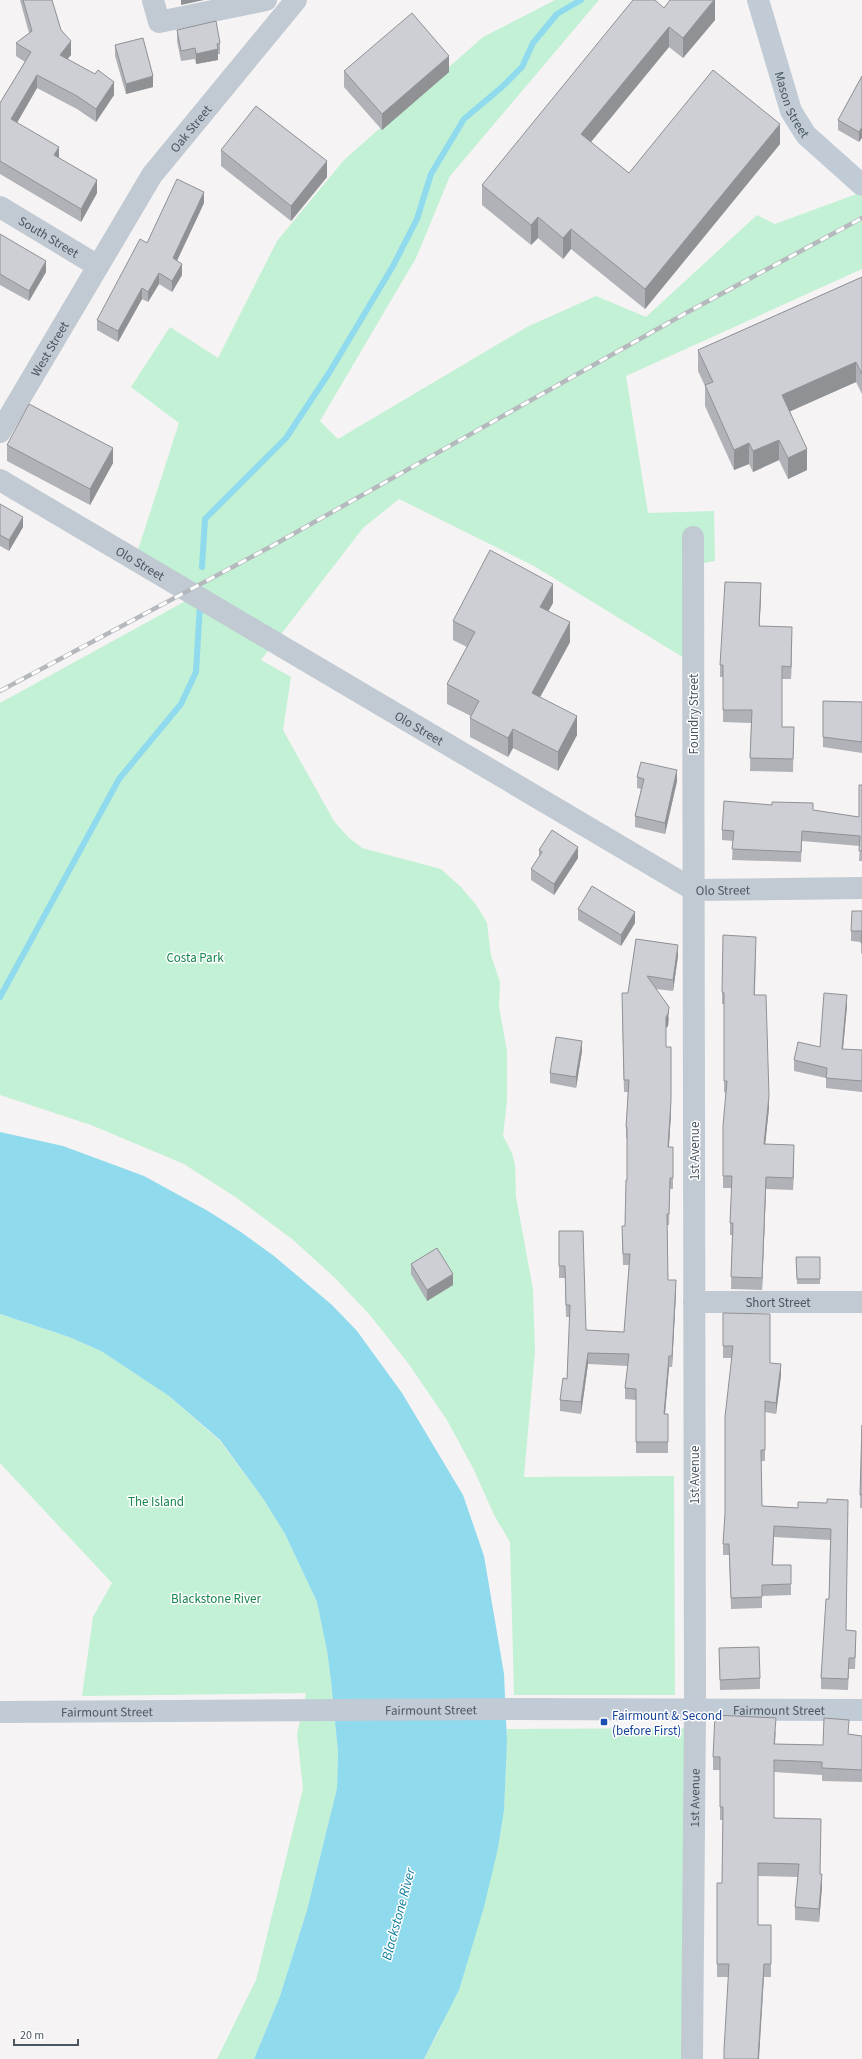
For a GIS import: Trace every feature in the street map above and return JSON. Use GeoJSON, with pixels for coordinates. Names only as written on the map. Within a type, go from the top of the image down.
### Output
{"type":"FeatureCollection","features":[{"type":"Feature","properties":{"kind":"street"},"geometry":{"type":"LineString","coordinates":[[153,0],[159,22],[260,1]]}},
{"type":"Feature","properties":{"kind":"street","name":"Oak Street"},"geometry":{"type":"LineString","coordinates":[[98,266],[152,175],[296,0]]}},
{"type":"Feature","properties":{"kind":"street","name":"Mason Street"},"geometry":{"type":"LineString","coordinates":[[758,0],[791,111],[806,134],[862,185]]}},
{"type":"Feature","properties":{"kind":"street","name":"South Street"},"geometry":{"type":"LineString","coordinates":[[0,207],[98,266]]}},
{"type":"Feature","properties":{"kind":"street","name":"West Street"},"geometry":{"type":"LineString","coordinates":[[0,432],[98,266]]}},
{"type":"Feature","properties":{"kind":"street","name":"Olo Street"},"geometry":{"type":"LineString","coordinates":[[0,480],[214,608],[694,890],[862,888]]}},
{"type":"Feature","properties":{"kind":"street","name":"Foundry Street"},"geometry":{"type":"LineString","coordinates":[[693,537],[694,890]]}},
{"type":"Feature","properties":{"kind":"street","name":"1st Avenue"},"geometry":{"type":"LineString","coordinates":[[692,2059],[695,1711],[694,890]]}},
{"type":"Feature","properties":{"kind":"street","name":"Short Street"},"geometry":{"type":"LineString","coordinates":[[694,1302],[862,1302]]}},
{"type":"Feature","properties":{"kind":"street","name":"Fairmount Street"},"geometry":{"type":"LineString","coordinates":[[0,1712],[513,1709],[695,1711],[862,1710]]}},
{"type":"Feature","properties":{"kind":"green space","name":"Costa Park"},"geometry":{"type":"Polygon","coordinates":[[[555,0],[599,0],[450,176],[416,258],[320,421],[338,439],[527,327],[596,296],[646,317],[757,215],[775,224],[862,192],[862,269],[626,376],[648,513],[714,511],[715,561],[692,565],[689,661],[534,566],[399,499],[363,528],[261,660],[291,677],[283,730],[334,821],[348,837],[362,848],[441,869],[461,887],[477,906],[487,923],[491,956],[500,982],[499,1007],[507,1051],[507,1100],[503,1136],[512,1153],[515,1165],[516,1197],[533,1289],[535,1351],[524,1477],[674,1476],[675,1695],[514,1695],[510,1542],[494,1515],[474,1470],[447,1420],[408,1363],[369,1314],[334,1277],[292,1239],[237,1198],[184,1164],[91,1125],[0,1095],[0,703],[202,592],[137,553],[179,423],[131,387],[170,327],[218,358],[277,241],[344,160],[483,37],[555,0]]]}},
{"type":"Feature","properties":{"kind":"green space","name":"The Island"},"geometry":{"type":"Polygon","coordinates":[[[0,1314],[69,1337],[101,1351],[169,1396],[220,1441],[264,1500],[285,1534],[317,1602],[327,1651],[331,1681],[338,1752],[337,1788],[307,1910],[280,1996],[254,2059],[217,2059],[256,1980],[303,1789],[297,1734],[306,1693],[82,1696],[93,1617],[112,1583],[0,1463],[0,1314]]]}},
{"type":"Feature","properties":{"kind":"green space"},"geometry":{"type":"Polygon","coordinates":[[[698,1728],[696,2059],[424,2059],[440,2029],[498,1848],[504,1811],[507,1729],[698,1728]]]}},
{"type":"Feature","properties":{"kind":"water","name":"Blackstone River"},"geometry":{"type":"Polygon","coordinates":[[[0,1132],[63,1146],[144,1176],[208,1211],[241,1232],[274,1256],[332,1305],[357,1331],[402,1393],[463,1495],[484,1556],[504,1674],[507,1741],[504,1811],[498,1848],[484,1907],[459,1990],[424,2059],[254,2059],[280,1996],[307,1910],[337,1788],[338,1752],[331,1681],[327,1651],[317,1602],[285,1534],[264,1500],[220,1440],[169,1396],[101,1351],[69,1337],[0,1314],[0,1132]]]}},
{"type":"Feature","properties":{"kind":"building"},"geometry":{"type":"Polygon","coordinates":[[[23,0],[52,0],[61,30],[71,41],[60,55],[95,74],[98,70],[114,82],[96,109],[77,96],[37,75],[11,119],[59,147],[54,155],[97,180],[81,209],[0,161],[0,103],[31,52],[16,43],[32,31],[23,0]]]}},
{"type":"Feature","properties":{"kind":"building"},"geometry":{"type":"Polygon","coordinates":[[[633,0],[655,0],[664,8],[670,0],[714,0],[683,38],[669,27],[581,134],[629,173],[713,70],[780,124],[645,289],[571,229],[563,238],[538,217],[531,225],[482,185],[633,0]]]}},
{"type":"Feature","properties":{"kind":"building"},"geometry":{"type":"Polygon","coordinates":[[[412,13],[449,56],[382,114],[344,71],[412,13]]]}},
{"type":"Feature","properties":{"kind":"building"},"geometry":{"type":"Polygon","coordinates":[[[216,21],[220,43],[217,44],[218,49],[196,54],[195,48],[181,51],[177,30],[216,21]]]}},
{"type":"Feature","properties":{"kind":"building"},"geometry":{"type":"Polygon","coordinates":[[[143,38],[153,76],[126,84],[115,45],[143,38]]]}},
{"type":"Feature","properties":{"kind":"building"},"geometry":{"type":"Polygon","coordinates":[[[862,76],[862,127],[859,132],[838,120],[862,76]]]}},
{"type":"Feature","properties":{"kind":"building"},"geometry":{"type":"Polygon","coordinates":[[[256,106],[327,161],[291,206],[221,150],[256,106]]]}},
{"type":"Feature","properties":{"kind":"building"},"geometry":{"type":"Polygon","coordinates":[[[177,179],[204,192],[173,258],[182,264],[172,281],[159,273],[148,292],[142,288],[118,331],[97,320],[140,239],[147,243],[177,179]]]}},
{"type":"Feature","properties":{"kind":"building"},"geometry":{"type":"Polygon","coordinates":[[[0,234],[46,261],[29,291],[0,274],[0,234]]]}},
{"type":"Feature","properties":{"kind":"building"},"geometry":{"type":"Polygon","coordinates":[[[862,277],[862,374],[856,362],[782,395],[807,449],[788,458],[779,440],[753,451],[749,443],[734,450],[705,385],[713,382],[698,350],[862,277]]]}},
{"type":"Feature","properties":{"kind":"building"},"geometry":{"type":"Polygon","coordinates":[[[29,404],[113,448],[90,489],[7,445],[29,404]]]}},
{"type":"Feature","properties":{"kind":"building"},"geometry":{"type":"Polygon","coordinates":[[[0,504],[23,517],[9,540],[0,535],[0,504]]]}},
{"type":"Feature","properties":{"kind":"building"},"geometry":{"type":"Polygon","coordinates":[[[490,550],[553,584],[540,607],[570,622],[532,693],[577,716],[558,752],[513,729],[508,738],[470,718],[479,701],[447,684],[475,632],[453,621],[490,550]]]}},
{"type":"Feature","properties":{"kind":"building"},"geometry":{"type":"Polygon","coordinates":[[[725,582],[761,583],[759,626],[792,627],[791,667],[782,666],[782,727],[794,727],[793,759],[750,758],[752,710],[723,710],[723,665],[720,665],[725,582]]]}},
{"type":"Feature","properties":{"kind":"building"},"geometry":{"type":"Polygon","coordinates":[[[823,701],[862,702],[862,742],[823,737],[823,701]]]}},
{"type":"Feature","properties":{"kind":"building"},"geometry":{"type":"Polygon","coordinates":[[[641,762],[677,770],[665,823],[635,816],[644,779],[637,777],[641,762]]]}},
{"type":"Feature","properties":{"kind":"building"},"geometry":{"type":"Polygon","coordinates":[[[859,785],[862,785],[862,851],[859,851],[860,836],[802,831],[801,852],[732,849],[734,831],[722,830],[724,801],[772,805],[772,802],[813,803],[813,810],[859,817],[859,785]]]}},
{"type":"Feature","properties":{"kind":"building"},"geometry":{"type":"Polygon","coordinates":[[[552,830],[578,847],[554,884],[531,869],[542,852],[539,850],[552,830]]]}},
{"type":"Feature","properties":{"kind":"building"},"geometry":{"type":"Polygon","coordinates":[[[592,886],[635,912],[621,935],[578,909],[592,886]]]}},
{"type":"Feature","properties":{"kind":"building"},"geometry":{"type":"Polygon","coordinates":[[[852,911],[862,911],[862,931],[851,931],[852,911]]]}},
{"type":"Feature","properties":{"kind":"building"},"geometry":{"type":"Polygon","coordinates":[[[723,935],[756,937],[754,995],[766,995],[769,1096],[764,1144],[794,1145],[793,1178],[766,1177],[762,1278],[731,1277],[733,1223],[730,1223],[732,1176],[723,1176],[723,1126],[727,1081],[724,1081],[724,993],[722,992],[723,935]]]}},
{"type":"Feature","properties":{"kind":"building"},"geometry":{"type":"Polygon","coordinates":[[[636,939],[678,945],[673,980],[647,976],[669,1007],[666,1017],[666,1047],[671,1047],[671,1101],[668,1147],[673,1147],[673,1178],[670,1178],[669,1214],[667,1214],[668,1280],[676,1280],[672,1356],[669,1356],[664,1414],[668,1414],[668,1442],[636,1442],[636,1389],[625,1388],[629,1354],[588,1353],[581,1402],[560,1400],[563,1378],[567,1379],[570,1305],[566,1305],[565,1266],[559,1266],[559,1231],[583,1231],[586,1330],[624,1332],[630,1254],[623,1254],[622,1226],[625,1226],[627,1180],[626,1127],[629,1080],[624,1080],[622,993],[628,993],[636,939]]]}},
{"type":"Feature","properties":{"kind":"building"},"geometry":{"type":"Polygon","coordinates":[[[824,993],[847,995],[842,1049],[862,1050],[862,1081],[826,1078],[827,1068],[794,1060],[798,1042],[820,1047],[824,993]]]}},
{"type":"Feature","properties":{"kind":"building"},"geometry":{"type":"Polygon","coordinates":[[[556,1037],[582,1041],[576,1077],[550,1073],[556,1037]]]}},
{"type":"Feature","properties":{"kind":"building"},"geometry":{"type":"Polygon","coordinates":[[[437,1248],[453,1274],[427,1290],[411,1264],[437,1248]]]}},
{"type":"Feature","properties":{"kind":"building"},"geometry":{"type":"Polygon","coordinates":[[[796,1257],[820,1257],[820,1279],[797,1279],[796,1257]]]}},
{"type":"Feature","properties":{"kind":"building"},"geometry":{"type":"Polygon","coordinates":[[[723,1313],[770,1314],[770,1363],[781,1364],[776,1403],[765,1401],[765,1450],[761,1450],[762,1506],[798,1508],[798,1502],[827,1503],[827,1499],[848,1500],[846,1630],[856,1631],[855,1658],[849,1658],[848,1679],[821,1678],[826,1599],[829,1599],[831,1529],[774,1526],[772,1565],[791,1565],[791,1584],[762,1585],[762,1597],[731,1598],[729,1544],[723,1544],[725,1514],[725,1417],[733,1346],[723,1346],[723,1313]]]}},
{"type":"Feature","properties":{"kind":"building"},"geometry":{"type":"Polygon","coordinates":[[[862,1425],[862,1495],[860,1495],[862,1425]]]}},
{"type":"Feature","properties":{"kind":"building"},"geometry":{"type":"Polygon","coordinates":[[[759,1647],[760,1678],[720,1680],[719,1648],[759,1647]]]}},
{"type":"Feature","properties":{"kind":"building"},"geometry":{"type":"Polygon","coordinates":[[[715,1715],[776,1718],[774,1744],[823,1745],[824,1718],[849,1720],[848,1734],[862,1736],[862,1770],[822,1768],[822,1762],[774,1760],[774,1818],[821,1819],[820,1874],[822,1874],[819,1909],[795,1907],[799,1864],[758,1863],[758,1925],[771,1925],[771,1964],[764,1964],[758,2059],[724,2059],[729,1964],[717,1964],[717,1883],[722,1883],[723,1807],[720,1807],[720,1757],[713,1757],[715,1715]]]}},
{"type":"Feature","properties":{"kind":"waterway"},"geometry":{"type":"LineString","coordinates":[[202,567],[205,519],[286,438],[329,373],[393,266],[417,219],[431,174],[464,119],[502,87],[522,67],[533,43],[557,14],[581,0]]}},
{"type":"Feature","properties":{"kind":"waterway"},"geometry":{"type":"LineString","coordinates":[[0,997],[119,779],[181,704],[196,672],[200,604]]}},
{"type":"Feature","properties":{"kind":"railway"},"geometry":{"type":"LineString","coordinates":[[0,691],[270,547],[686,313],[862,218]]}},
{"type":"Feature","properties":{"kind":"place","name":"Fairmount & Second (before First)"},"geometry":{"type":"Point","coordinates":[604,1722]}}]}
